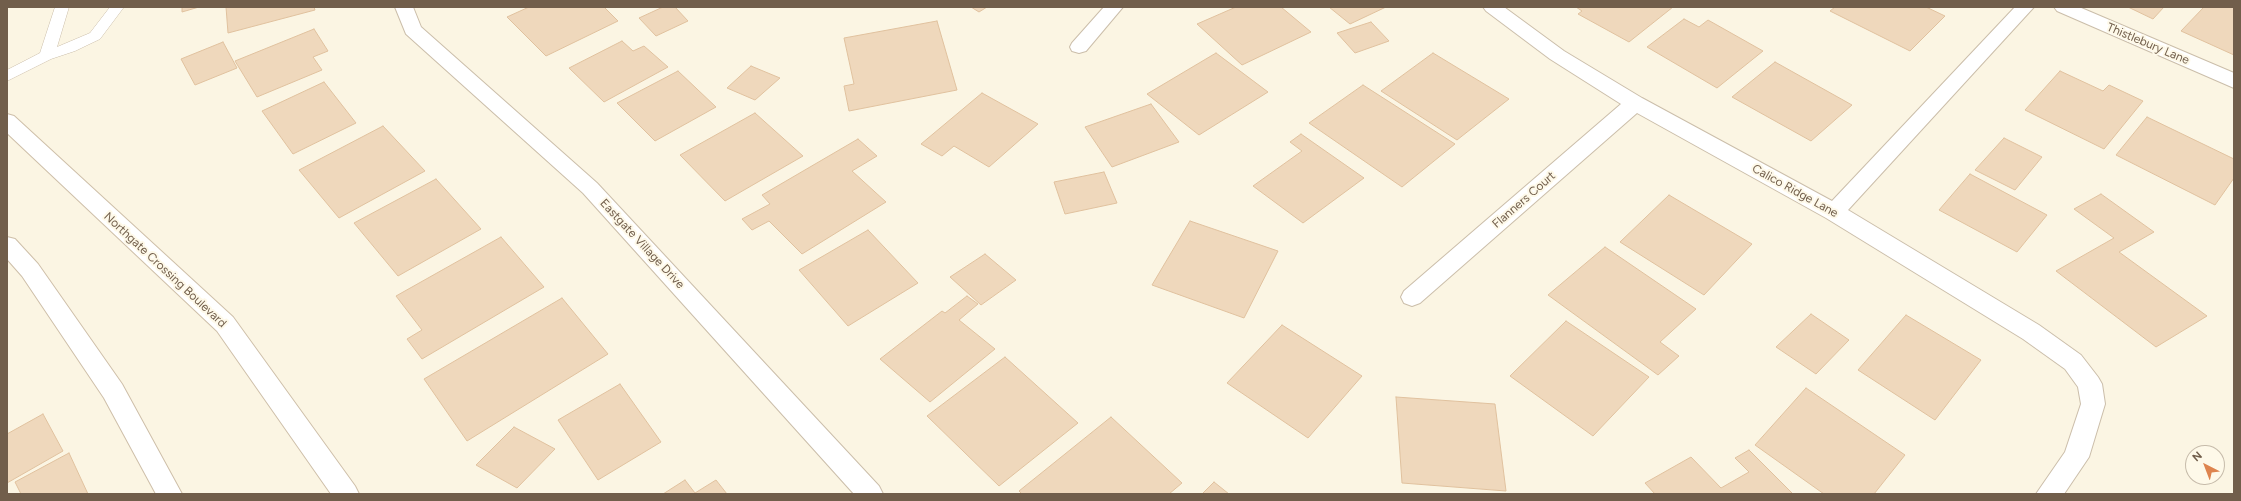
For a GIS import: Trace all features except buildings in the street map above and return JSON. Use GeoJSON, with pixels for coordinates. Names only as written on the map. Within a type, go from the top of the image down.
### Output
{"type":"FeatureCollection","features":[{"type":"Feature","properties":{"kind":"street","name":"Eastgate Village Drive"},"geometry":{"type":"LineString","coordinates":[[404,7],[413,30],[590,188],[870,494]]}},
{"type":"Feature","properties":{"kind":"street"},"geometry":{"type":"LineString","coordinates":[[1079,47],[1114,7]]}},
{"type":"Feature","properties":{"kind":"street","name":"Calico Ridge Lane"},"geometry":{"type":"LineString","coordinates":[[1492,7],[1557,55],[1635,103],[1834,212],[2031,332],[2073,362],[2090,384],[2093,404],[2076,457],[2049,494]]}},
{"type":"Feature","properties":{"kind":"street"},"geometry":{"type":"LineString","coordinates":[[1834,212],[2025,7]]}},
{"type":"Feature","properties":{"kind":"street","name":"Thistlebury Lane"},"geometry":{"type":"LineString","coordinates":[[2063,7],[2234,81]]}},
{"type":"Feature","properties":{"kind":"street","name":"Flanners Court"},"geometry":{"type":"LineString","coordinates":[[1412,297],[1635,103]]}},
{"type":"Feature","properties":{"kind":"street","name":"Northgate Crossing Boulevard"},"geometry":{"type":"LineString","coordinates":[[7,121],[225,324],[346,494]]}},
{"type":"Feature","properties":{"kind":"street"},"geometry":{"type":"LineString","coordinates":[[7,245],[30,270],[113,391],[169,494]]}},
{"type":"Feature","properties":{"kind":"lane"},"geometry":{"type":"LineString","coordinates":[[46,56],[52,42],[62,7]]}},
{"type":"Feature","properties":{"kind":"lane"},"geometry":{"type":"LineString","coordinates":[[7,76],[46,56],[70,48],[95,36],[117,7]]}}]}
